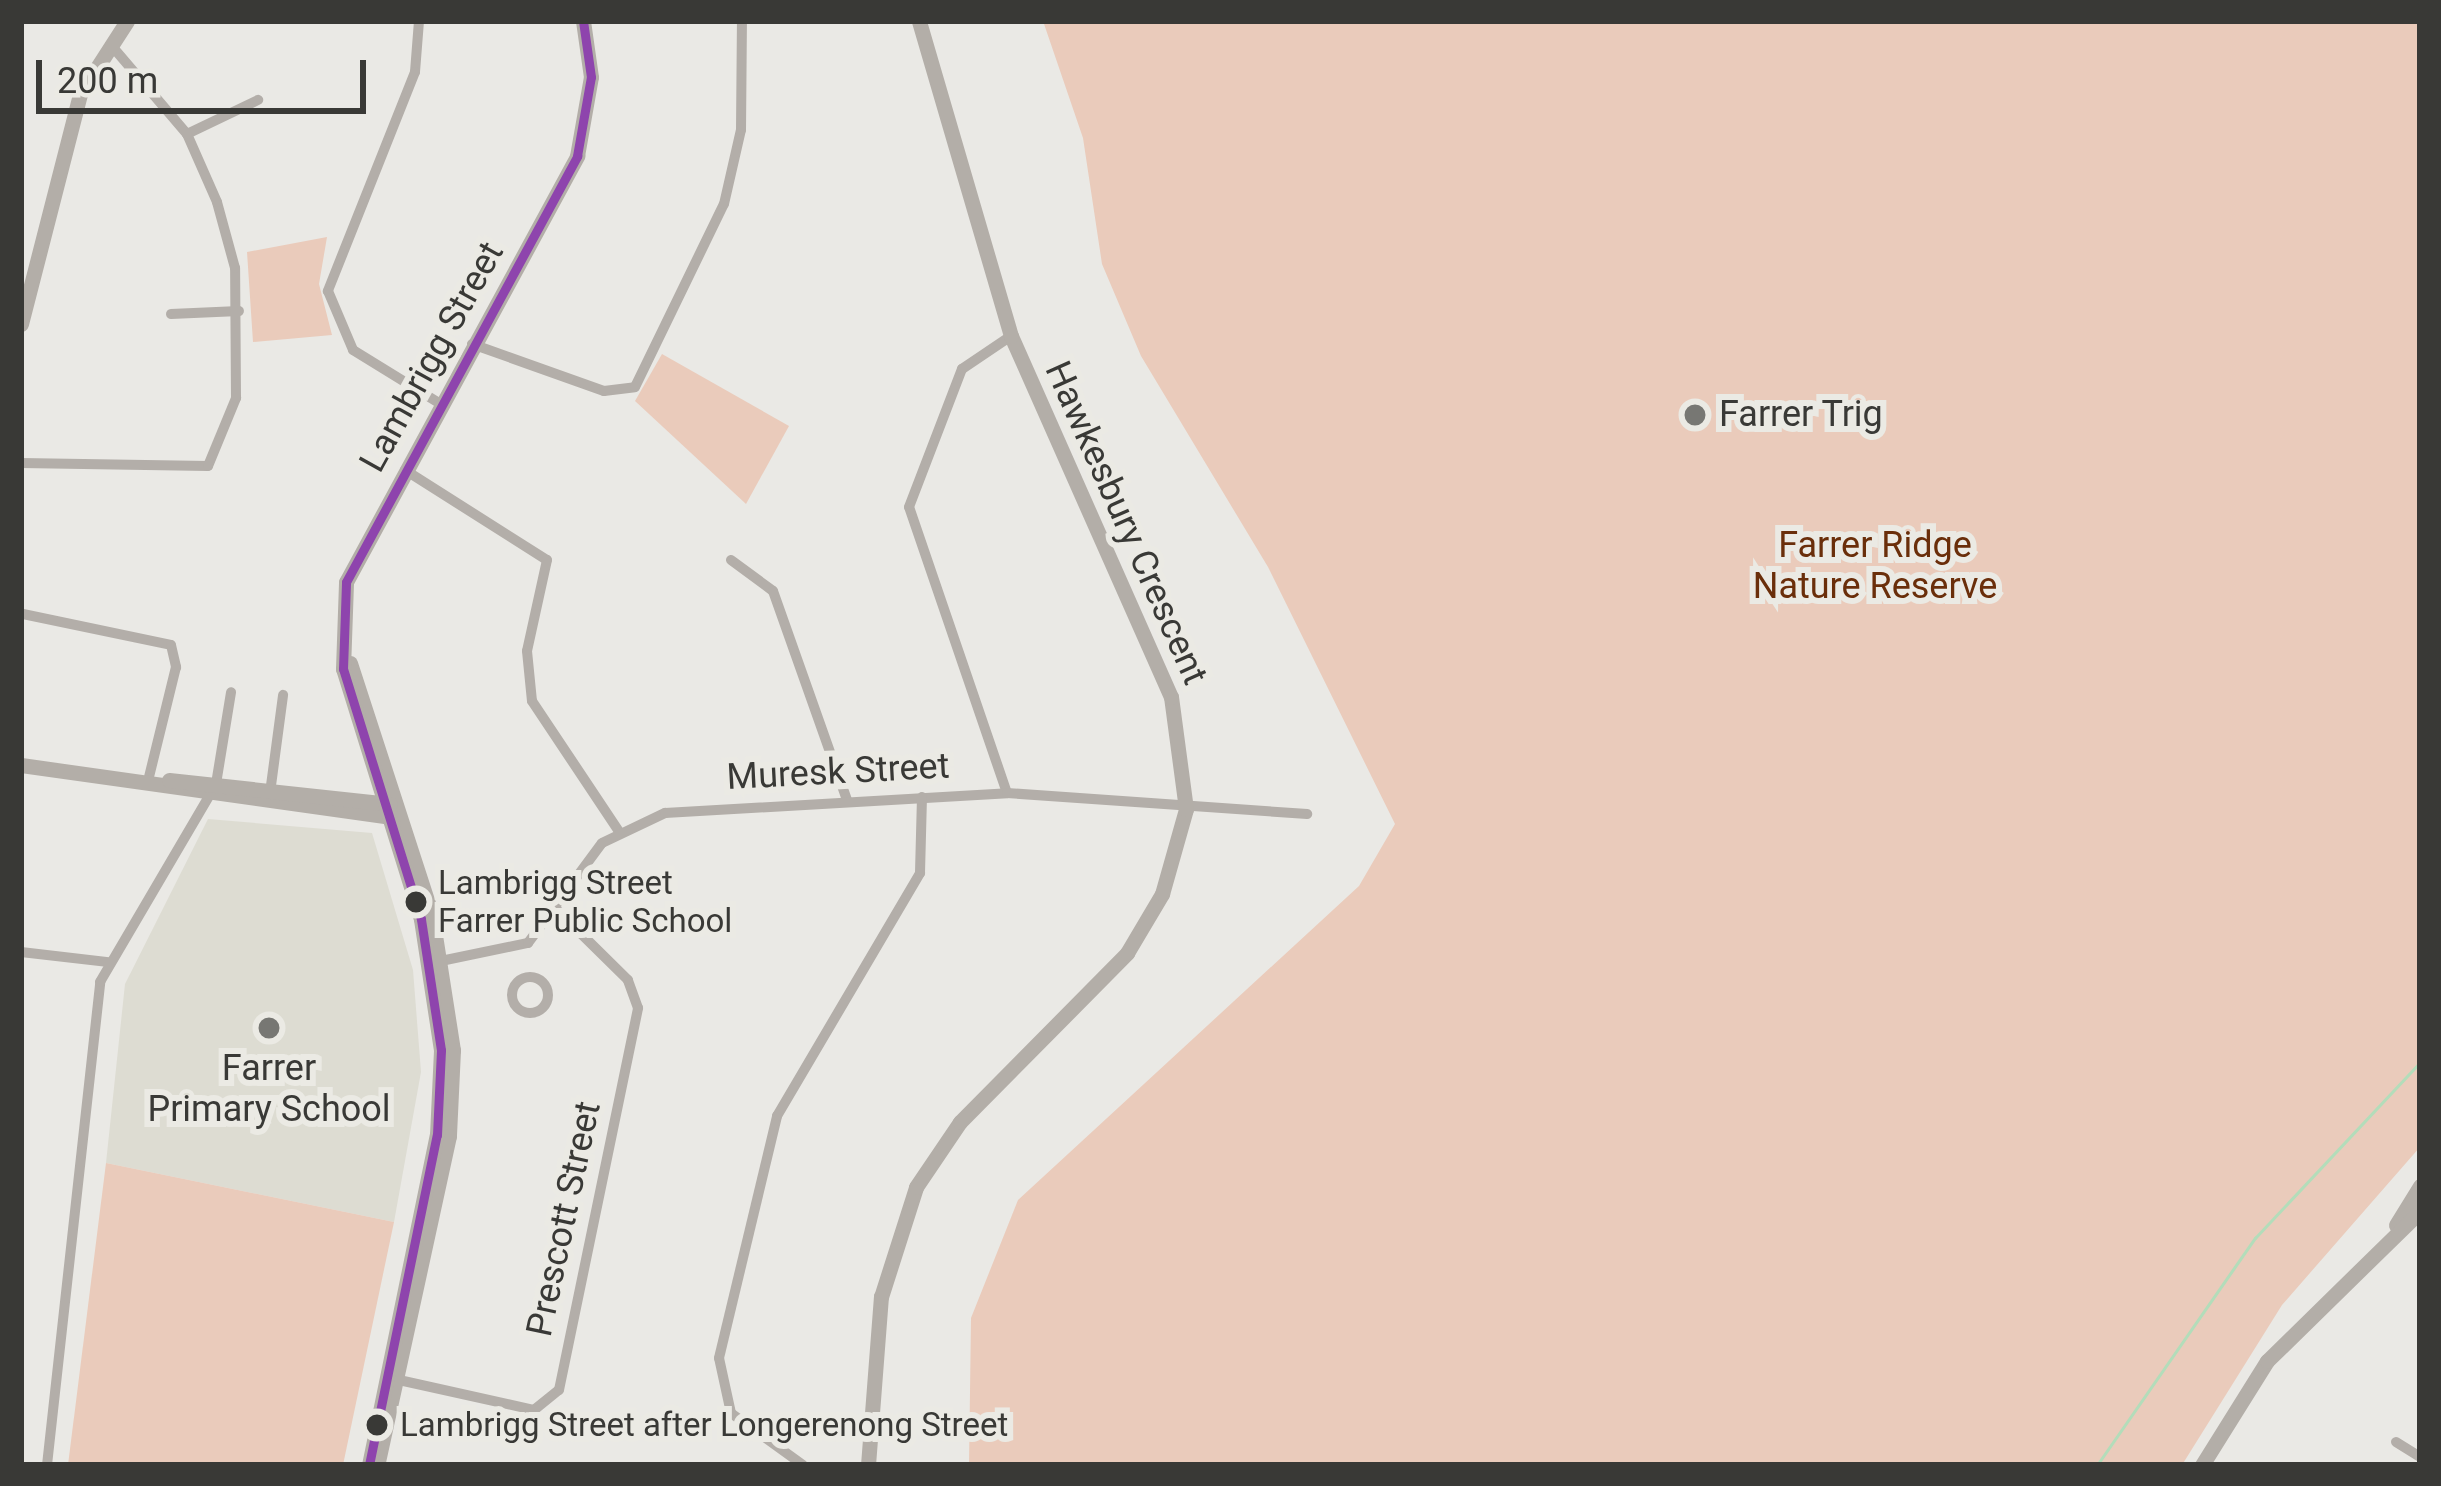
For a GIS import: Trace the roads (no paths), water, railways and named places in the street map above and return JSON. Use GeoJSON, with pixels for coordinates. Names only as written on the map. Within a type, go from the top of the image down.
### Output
{"type":"FeatureCollection","features":[{"type":"Feature","properties":{"kind":"street"},"geometry":{"type":"LineString","coordinates":[[21,324],[80,94],[127,21]]}},
{"type":"Feature","properties":{"kind":"street"},"geometry":{"type":"LineString","coordinates":[[419,21],[415,72],[328,291],[353,350],[439,404]]}},
{"type":"Feature","properties":{"kind":"street","name":"Lambrigg Street"},"geometry":{"type":"LineString","coordinates":[[373,1465],[448,1136],[438,962],[344,654],[356,547],[405,470],[578,156],[591,77],[583,21]]}},
{"type":"Feature","properties":{"kind":"street"},"geometry":{"type":"LineString","coordinates":[[472,344],[604,391],[635,387],[724,204],[742,114],[742,21]]}},
{"type":"Feature","properties":{"kind":"street","name":"Hawkesbury Crescent"},"geometry":{"type":"LineString","coordinates":[[868,1465],[881,1297],[916,1187],[960,1122],[1127,953],[1162,895],[1186,809],[1171,697],[1011,336],[919,21]]}},
{"type":"Feature","properties":{"kind":"street"},"geometry":{"type":"LineString","coordinates":[[21,463],[216,463],[236,398],[239,311],[230,244],[188,134],[109,43]]}},
{"type":"Feature","properties":{"kind":"street"},"geometry":{"type":"LineString","coordinates":[[188,134],[258,100]]}},
{"type":"Feature","properties":{"kind":"street"},"geometry":{"type":"LineString","coordinates":[[172,314],[239,311]]}},
{"type":"Feature","properties":{"kind":"street"},"geometry":{"type":"LineString","coordinates":[[1007,793],[909,507],[962,369],[1011,336]]}},
{"type":"Feature","properties":{"kind":"street"},"geometry":{"type":"LineString","coordinates":[[405,470],[533,541],[547,560],[527,651],[532,700],[618,830],[556,909],[518,947],[438,962]]}},
{"type":"Feature","properties":{"kind":"street"},"geometry":{"type":"LineString","coordinates":[[731,560],[773,591],[847,800]]}},
{"type":"Feature","properties":{"kind":"street"},"geometry":{"type":"LineString","coordinates":[[23,614],[171,645],[176,667],[148,782]]}},
{"type":"Feature","properties":{"kind":"street"},"geometry":{"type":"LineString","coordinates":[[47,1465],[108,962],[210,789],[231,692]]}},
{"type":"Feature","properties":{"kind":"street"},"geometry":{"type":"LineString","coordinates":[[270,793],[283,695]]}},
{"type":"Feature","properties":{"kind":"street"},"geometry":{"type":"LineString","coordinates":[[21,765],[393,811]]}},
{"type":"Feature","properties":{"kind":"street"},"geometry":{"type":"LineString","coordinates":[[210,789],[393,811]]}},
{"type":"Feature","properties":{"kind":"street","name":"Muresk Street"},"geometry":{"type":"LineString","coordinates":[[618,830],[665,813],[1007,793],[1306,814]]}},
{"type":"Feature","properties":{"kind":"street"},"geometry":{"type":"LineString","coordinates":[[803,1465],[731,1413],[718,1358],[777,1116],[920,873],[922,797]]}},
{"type":"Feature","properties":{"kind":"street","name":"Prescott Street"},"geometry":{"type":"LineString","coordinates":[[393,1379],[534,1410],[559,1390],[638,1008],[628,980],[556,909]]}},
{"type":"Feature","properties":{"kind":"street"},"geometry":{"type":"LineString","coordinates":[[518,947],[524,977]]}},
{"type":"Feature","properties":{"kind":"street"},"geometry":{"type":"LineString","coordinates":[[21,952],[108,962]]}},
{"type":"Feature","properties":{"kind":"street"},"geometry":{"type":"LineString","coordinates":[[2396,1228],[2420,1186]]}},
{"type":"Feature","properties":{"kind":"street"},"geometry":{"type":"LineString","coordinates":[[2202,1465],[2267,1361],[2396,1228],[2420,1210]]}},
{"type":"Feature","properties":{"kind":"street"},"geometry":{"type":"LineString","coordinates":[[2396,1442],[2420,1457]]}},
{"type":"Feature","properties":{"kind":"waterway"},"geometry":{"type":"LineString","coordinates":[[2097,1465],[2255,1238],[2420,1062]]}},
{"type":"Feature","properties":{"kind":"place","name":"Farrer Trig"},"geometry":{"type":"Point","coordinates":[1695,415]}},
{"type":"Feature","properties":{"kind":"place","name":"Lambrigg Street Farrer Public School"},"geometry":{"type":"Point","coordinates":[416,902]}},
{"type":"Feature","properties":{"kind":"place","name":"Farrer Primary School"},"geometry":{"type":"Point","coordinates":[269,1028]}},
{"type":"Feature","properties":{"kind":"place","name":"Lambrigg Street after Longerenong Street"},"geometry":{"type":"Point","coordinates":[377,1425]}},
{"type":"Feature","properties":{"kind":"park label","name":"Farrer Ridge Nature Reserve"},"geometry":{"type":"Point","coordinates":[1875,566]}}]}
